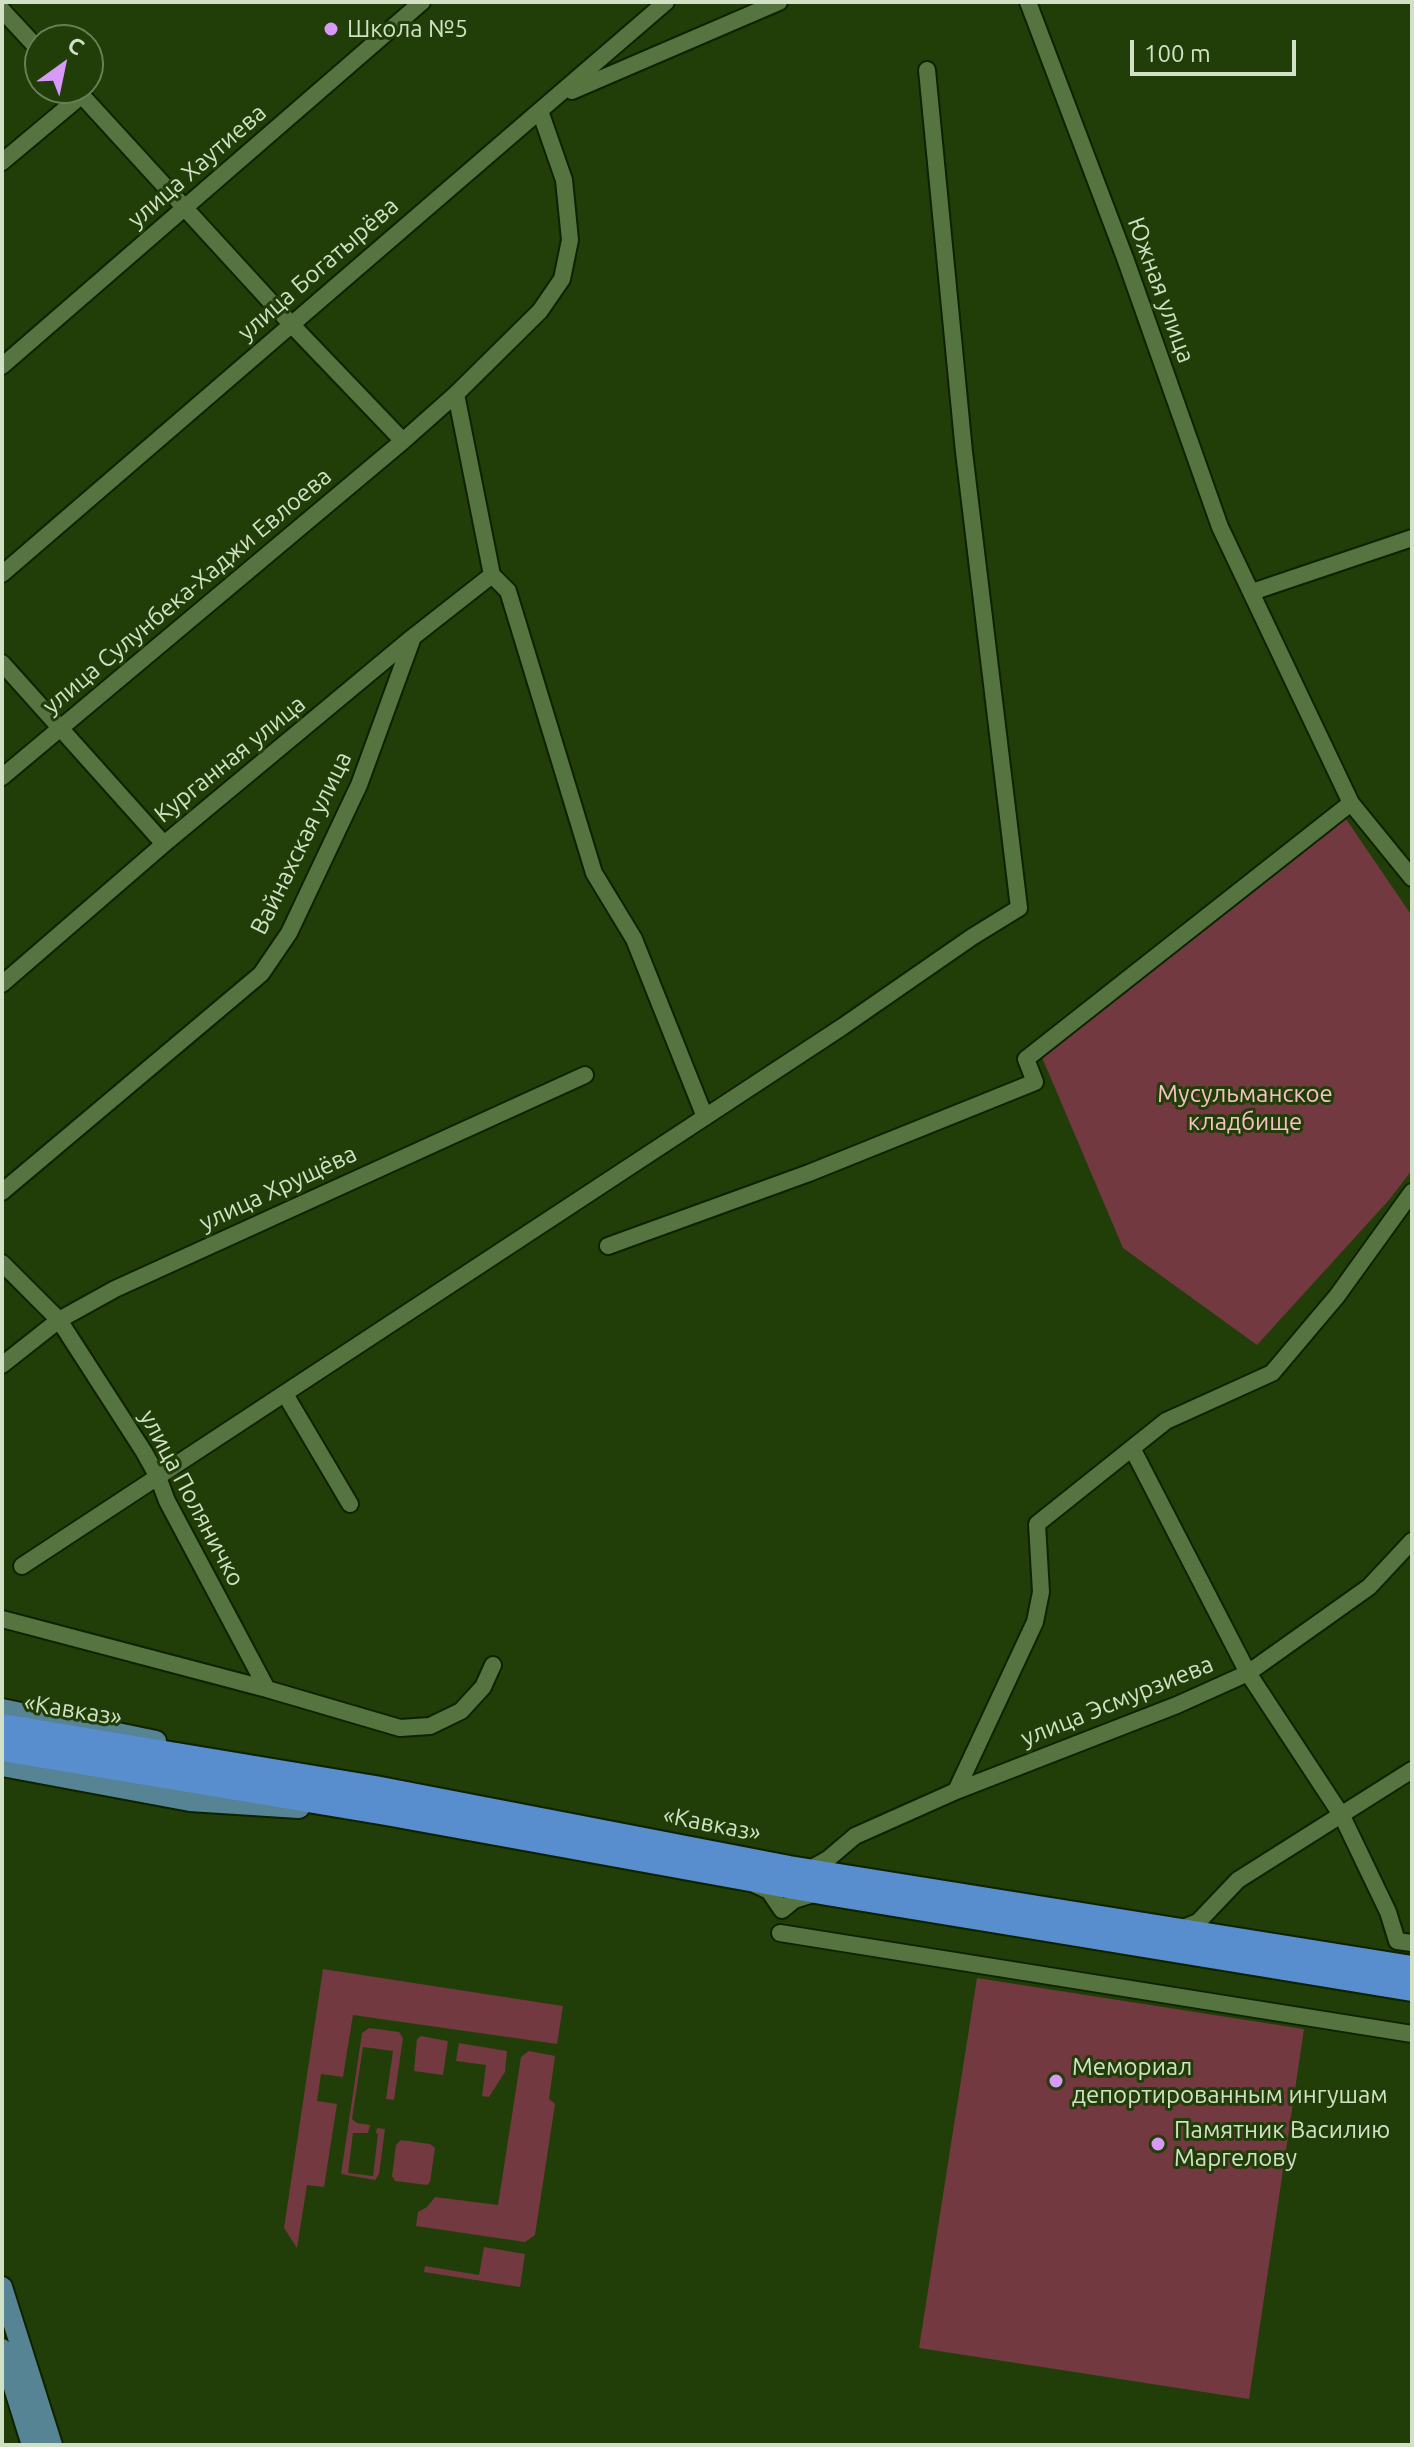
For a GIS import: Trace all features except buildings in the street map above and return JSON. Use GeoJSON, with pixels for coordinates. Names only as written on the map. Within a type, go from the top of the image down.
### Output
{"type":"FeatureCollection","features":[{"type":"Feature","properties":{"kind":"highway","name":"«Кавказ»"},"geometry":{"type":"LineString","coordinates":[[2,1726],[375,1788],[807,1871],[1412,1968]]}},
{"type":"Feature","properties":{"kind":"highway","name":"«Кавказ»"},"geometry":{"type":"LineString","coordinates":[[2,1749],[386,1813],[827,1893],[1412,1989]]}},
{"type":"Feature","properties":{"kind":"main road"},"geometry":{"type":"LineString","coordinates":[[2,1709],[375,1788]]}},
{"type":"Feature","properties":{"kind":"main road"},"geometry":{"type":"LineString","coordinates":[[2,1766],[190,1801],[386,1813]]}},
{"type":"Feature","properties":{"kind":"main road"},"geometry":{"type":"LineString","coordinates":[[2,2287],[52,2445]]}},
{"type":"Feature","properties":{"kind":"main road"},"geometry":{"type":"LineString","coordinates":[[2,2349],[32,2445]]}},
{"type":"Feature","properties":{"kind":"street","name":"улица Хаутиева"},"geometry":{"type":"LineString","coordinates":[[2,366],[422,2]]}},
{"type":"Feature","properties":{"kind":"street","name":"улица Богатырёва"},"geometry":{"type":"LineString","coordinates":[[2,574],[666,2]]}},
{"type":"Feature","properties":{"kind":"street"},"geometry":{"type":"LineString","coordinates":[[556,97],[779,2]]}},
{"type":"Feature","properties":{"kind":"street","name":"Южная улица"},"geometry":{"type":"LineString","coordinates":[[1028,2],[1125,258],[1220,527],[1351,803],[1412,878]]}},
{"type":"Feature","properties":{"kind":"street"},"geometry":{"type":"LineString","coordinates":[[2,10],[24,34]]}},
{"type":"Feature","properties":{"kind":"street"},"geometry":{"type":"LineString","coordinates":[[22,1566],[1019,908],[964,452],[927,70]]}},
{"type":"Feature","properties":{"kind":"street"},"geometry":{"type":"LineString","coordinates":[[2,162],[65,104]]}},
{"type":"Feature","properties":{"kind":"street"},"geometry":{"type":"LineString","coordinates":[[89,104],[403,441]]}},
{"type":"Feature","properties":{"kind":"street","name":"улица Сулунбека-Хаджи Евлоева"},"geometry":{"type":"LineString","coordinates":[[2,777],[403,441],[540,311],[562,279],[570,240],[564,180],[540,111]]}},
{"type":"Feature","properties":{"kind":"street"},"geometry":{"type":"LineString","coordinates":[[456,394],[492,575],[508,591],[594,873],[634,939],[705,1117]]}},
{"type":"Feature","properties":{"kind":"street"},"geometry":{"type":"LineString","coordinates":[[1252,592],[1412,538]]}},
{"type":"Feature","properties":{"kind":"street","name":"Курганная улица"},"geometry":{"type":"LineString","coordinates":[[2,984],[164,844],[492,575]]}},
{"type":"Feature","properties":{"kind":"street","name":"Вайнахская улица"},"geometry":{"type":"LineString","coordinates":[[2,1192],[261,974],[289,933],[359,785],[413,637]]}},
{"type":"Feature","properties":{"kind":"street"},"geometry":{"type":"LineString","coordinates":[[2,663],[164,844]]}},
{"type":"Feature","properties":{"kind":"street"},"geometry":{"type":"LineString","coordinates":[[608,1246],[809,1173],[1035,1082],[1026,1059],[1351,803]]}},
{"type":"Feature","properties":{"kind":"street","name":"улица Хрущёва"},"geometry":{"type":"LineString","coordinates":[[2,1365],[59,1320],[115,1289],[585,1075]]}},
{"type":"Feature","properties":{"kind":"street"},"geometry":{"type":"LineString","coordinates":[[956,1791],[1035,1622],[1041,1592],[1037,1524],[1166,1421],[1272,1373],[1337,1296],[1412,1192]]}},
{"type":"Feature","properties":{"kind":"street","name":"улица Поляничко"},"geometry":{"type":"LineString","coordinates":[[2,1263],[59,1320],[158,1477],[167,1501],[267,1689]]}},
{"type":"Feature","properties":{"kind":"street"},"geometry":{"type":"LineString","coordinates":[[285,1394],[350,1504]]}},
{"type":"Feature","properties":{"kind":"street"},"geometry":{"type":"LineString","coordinates":[[1132,1448],[1248,1673],[1342,1816],[1388,1912],[1397,1941],[1412,1943]]}},
{"type":"Feature","properties":{"kind":"street","name":"улица Эсмурзиева"},"geometry":{"type":"LineString","coordinates":[[807,1871],[855,1836],[956,1791],[1177,1705],[1248,1673],[1369,1587],[1412,1541]]}},
{"type":"Feature","properties":{"kind":"street"},"geometry":{"type":"LineString","coordinates":[[2,1619],[267,1689],[400,1728],[430,1726],[461,1711],[483,1687],[493,1665]]}},
{"type":"Feature","properties":{"kind":"street"},"geometry":{"type":"LineString","coordinates":[[1175,1931],[1198,1922],[1238,1880],[1412,1770]]}},
{"type":"Feature","properties":{"kind":"street"},"geometry":{"type":"LineString","coordinates":[[839,1850],[840,1864],[846,1877]]}},
{"type":"Feature","properties":{"kind":"street"},"geometry":{"type":"LineString","coordinates":[[1218,1900],[1212,1922],[1219,1932],[1234,1940]]}},
{"type":"Feature","properties":{"kind":"street"},"geometry":{"type":"LineString","coordinates":[[780,1933],[1412,2034]]}},
{"type":"Feature","properties":{"kind":"green space","name":"Мусульманское кладбище"},"geometry":{"type":"Polygon","coordinates":[[[1344,816],[1412,916],[1412,1170],[1389,1200],[1257,1345],[1123,1248],[1041,1055],[1344,816]]]}},
{"type":"Feature","properties":{"kind":"green space"},"geometry":{"type":"Polygon","coordinates":[[[323,1969],[563,2006],[557,2044],[353,2015],[343,2077],[321,2074],[317,2101],[337,2104],[324,2187],[307,2185],[297,2248],[284,2228],[323,1969]]]}},
{"type":"Feature","properties":{"kind":"green space"},"geometry":{"type":"Polygon","coordinates":[[[977,1978],[1304,2029],[1249,2399],[919,2348],[977,1978]]]}},
{"type":"Feature","properties":{"kind":"green space"},"geometry":{"type":"Polygon","coordinates":[[[369,2028],[399,2032],[403,2038],[394,2100],[386,2099],[393,2051],[363,2047],[352,2119],[370,2125],[368,2133],[353,2133],[348,2173],[373,2176],[377,2128],[385,2129],[379,2174],[375,2180],[341,2174],[362,2033],[369,2028]]]}},
{"type":"Feature","properties":{"kind":"green space"},"geometry":{"type":"Polygon","coordinates":[[[421,2036],[448,2041],[443,2075],[414,2071],[417,2039],[421,2036]]]}},
{"type":"Feature","properties":{"kind":"green space"},"geometry":{"type":"Polygon","coordinates":[[[459,2043],[507,2051],[505,2072],[489,2097],[482,2096],[486,2065],[456,2061],[459,2043]]]}},
{"type":"Feature","properties":{"kind":"green space"},"geometry":{"type":"Polygon","coordinates":[[[529,2051],[555,2056],[549,2099],[555,2104],[535,2235],[525,2242],[416,2226],[418,2212],[435,2197],[498,2205],[521,2057],[529,2051]]]}},
{"type":"Feature","properties":{"kind":"green space"},"geometry":{"type":"Polygon","coordinates":[[[401,2140],[430,2144],[435,2148],[427,2185],[395,2181],[392,2176],[396,2145],[401,2140]]]}},
{"type":"Feature","properties":{"kind":"green space"},"geometry":{"type":"Polygon","coordinates":[[[484,2247],[525,2254],[520,2287],[424,2272],[425,2266],[479,2275],[484,2247]]]}},
{"type":"Feature","properties":{"kind":"place","name":"Школа №5"},"geometry":{"type":"Point","coordinates":[331,29]}},
{"type":"Feature","properties":{"kind":"place","name":"Мемориал депортированным ингушам"},"geometry":{"type":"Point","coordinates":[1056,2081]}},
{"type":"Feature","properties":{"kind":"place","name":"Памятник Василию Маргелову"},"geometry":{"type":"Point","coordinates":[1158,2144]}}]}
